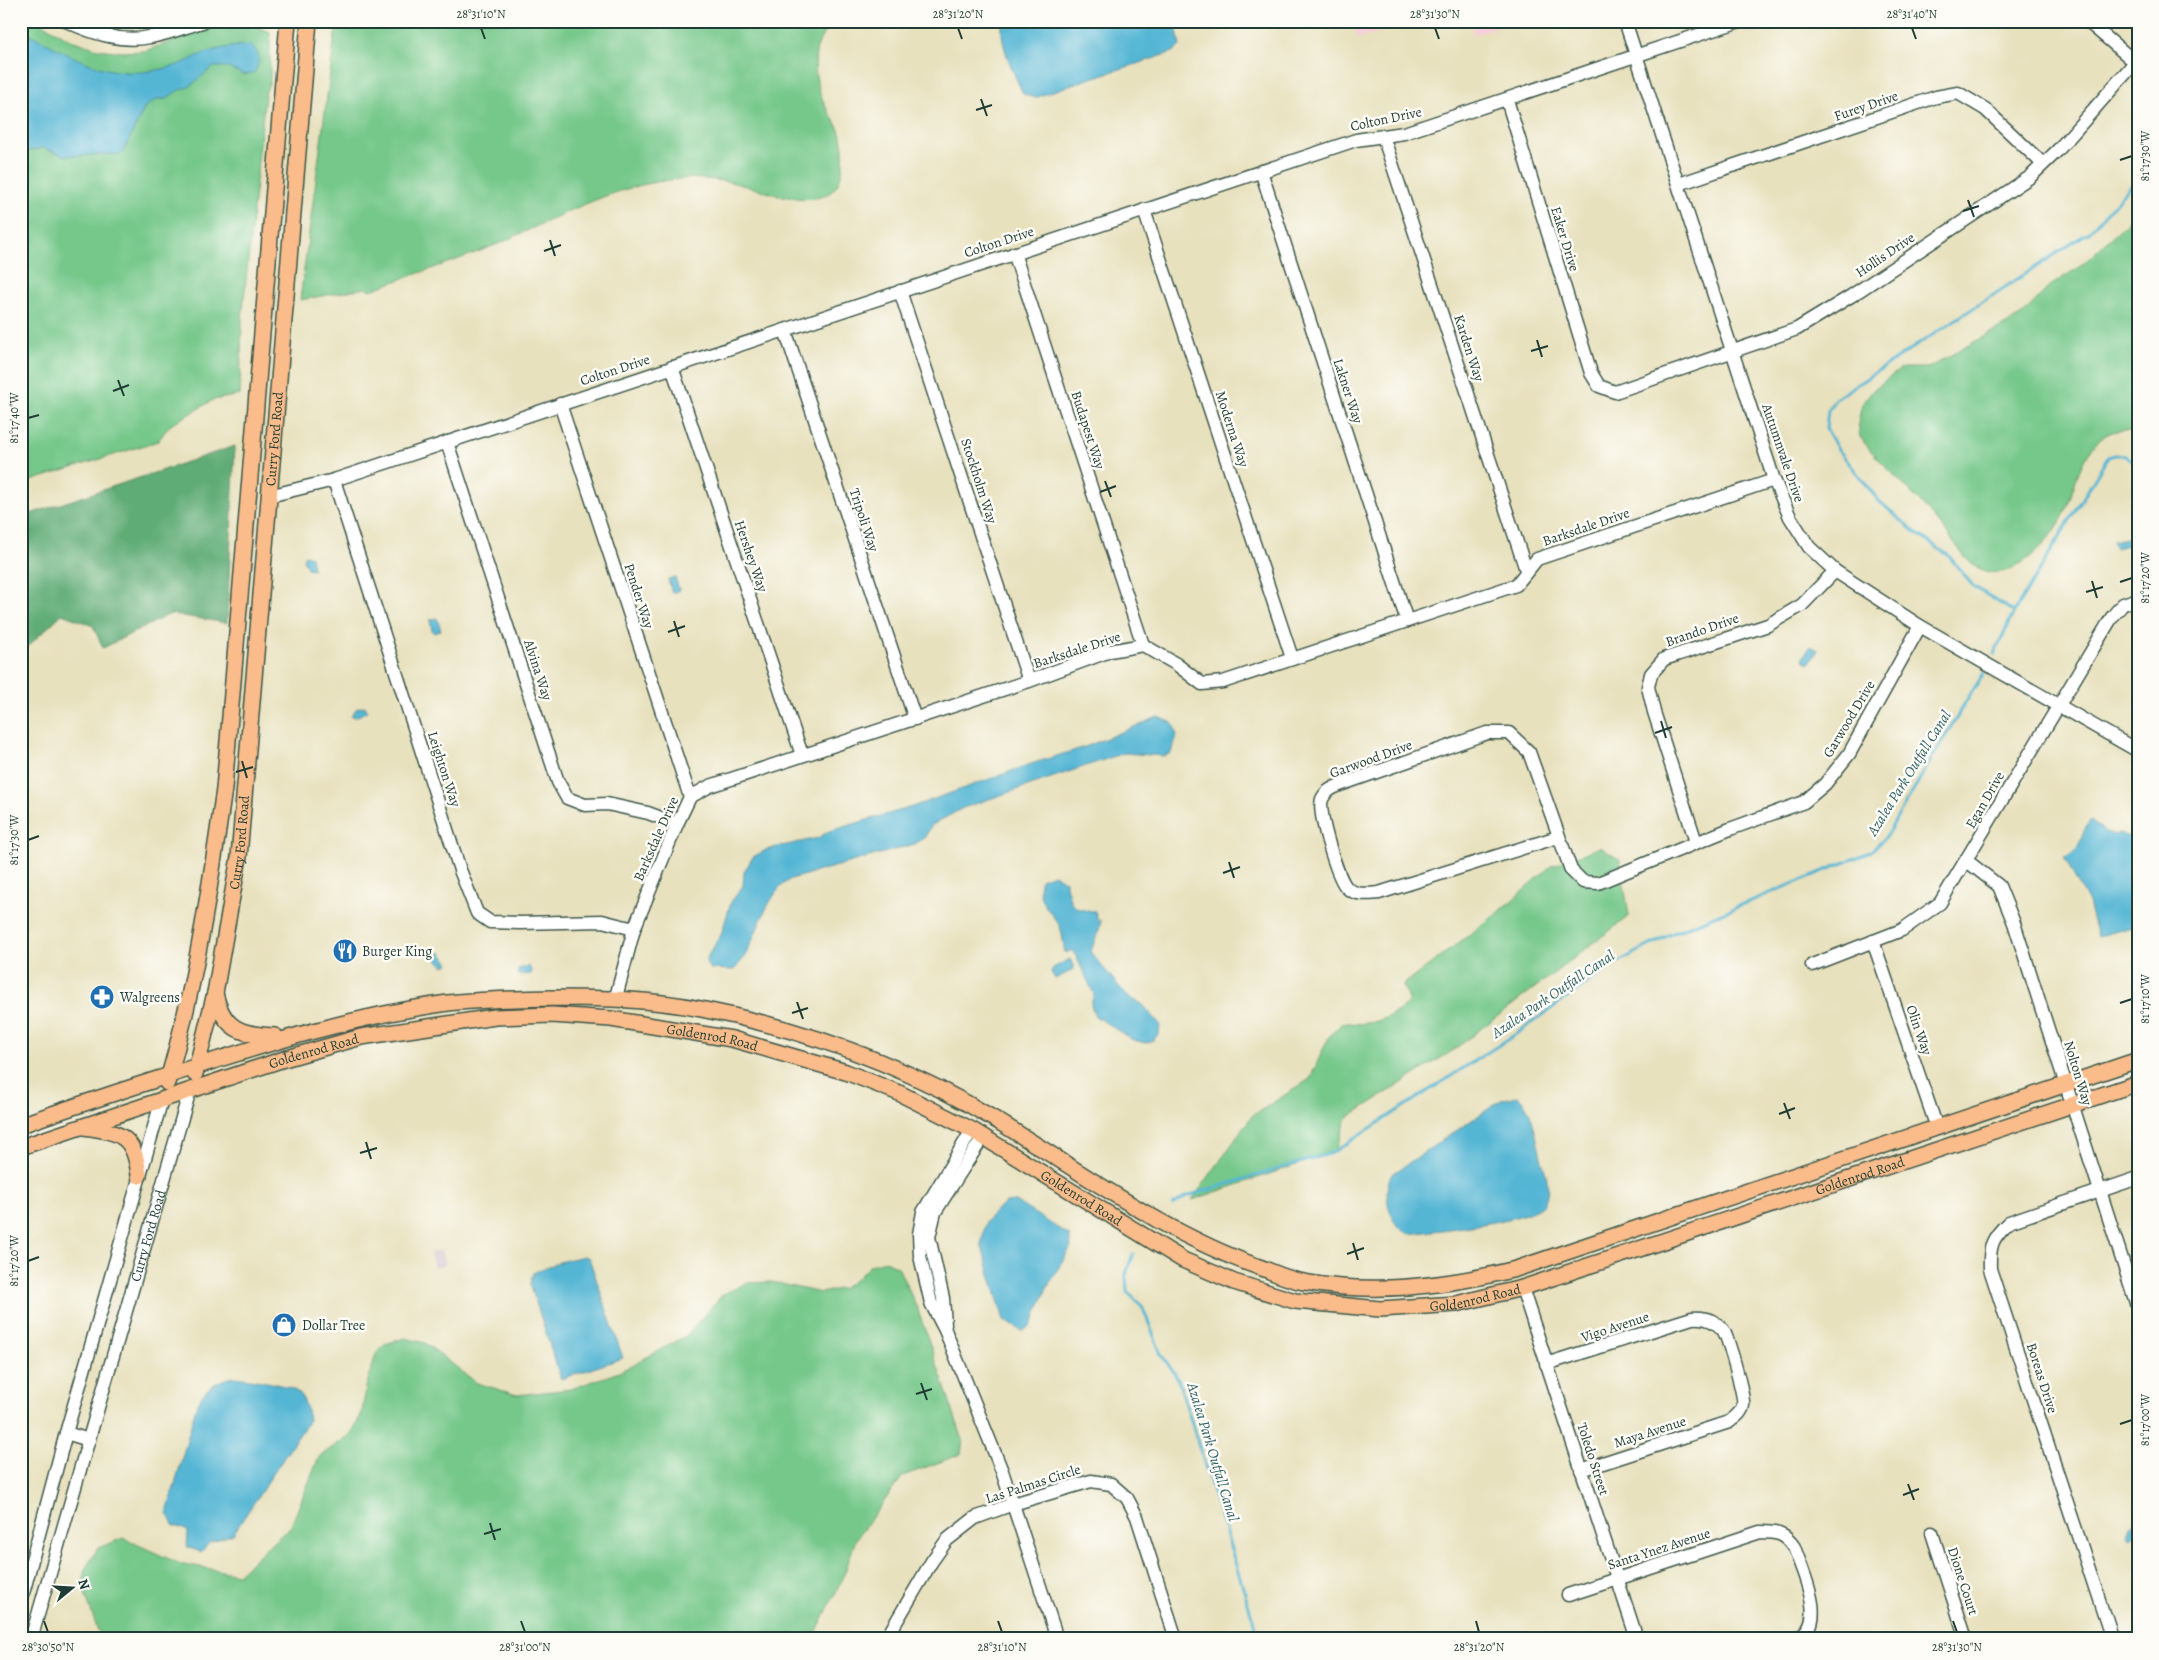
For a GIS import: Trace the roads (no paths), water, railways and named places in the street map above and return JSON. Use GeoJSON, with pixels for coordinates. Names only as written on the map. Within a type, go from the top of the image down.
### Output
{"type":"FeatureCollection","features":[{"type":"Feature","properties":{"kind":"main road","name":"Curry Ford Road"},"geometry":{"type":"LineString","coordinates":[[162,1099],[191,982],[211,882],[223,799],[288,21]]}},
{"type":"Feature","properties":{"kind":"main road","name":"Curry Ford Road"},"geometry":{"type":"LineString","coordinates":[[190,1090],[215,993],[239,858],[309,21]]}},
{"type":"Feature","properties":{"kind":"main road"},"geometry":{"type":"LineString","coordinates":[[268,256],[274,279],[259,471],[262,485],[269,496]]}},
{"type":"Feature","properties":{"kind":"main road"},"geometry":{"type":"LineString","coordinates":[[247,508],[257,514],[259,519],[246,691],[251,714]]}},
{"type":"Feature","properties":{"kind":"main road"},"geometry":{"type":"LineString","coordinates":[[215,993],[218,1006],[235,1029],[251,1036],[288,1037]]}},
{"type":"Feature","properties":{"kind":"main road"},"geometry":{"type":"LineString","coordinates":[[552,1014],[604,1008],[616,997]]}},
{"type":"Feature","properties":{"kind":"main road","name":"Goldenrod Road"},"geometry":{"type":"LineString","coordinates":[[21,1125],[288,1037],[379,1014],[450,1003],[498,999],[616,997],[697,1008],[782,1029],[890,1065],[994,1119],[1189,1238],[1240,1260],[1302,1282],[1383,1288],[1444,1284],[1486,1277],[1525,1266],[2138,1060]]}},
{"type":"Feature","properties":{"kind":"main road"},"geometry":{"type":"LineString","coordinates":[[638,1023],[644,1013],[652,1010],[697,1008]]}},
{"type":"Feature","properties":{"kind":"main road","name":"Goldenrod Road"},"geometry":{"type":"LineString","coordinates":[[21,1147],[284,1059],[361,1037],[480,1018],[552,1014],[638,1023],[732,1039],[805,1060],[877,1084],[932,1109],[977,1133],[1183,1260],[1234,1282],[1295,1301],[1380,1309],[1456,1304],[1522,1288],[2138,1083]]}},
{"type":"Feature","properties":{"kind":"main road"},"geometry":{"type":"LineString","coordinates":[[932,1109],[994,1119]]}},
{"type":"Feature","properties":{"kind":"main road"},"geometry":{"type":"LineString","coordinates":[[80,1127],[115,1132],[120,1135],[133,1147],[139,1176]]}},
{"type":"Feature","properties":{"kind":"main road"},"geometry":{"type":"LineString","coordinates":[[977,1133],[996,1129],[1020,1142],[1033,1144]]}},
{"type":"Feature","properties":{"kind":"main road"},"geometry":{"type":"LineString","coordinates":[[1726,1221],[1734,1210],[1770,1197],[1778,1190],[1783,1180]]}},
{"type":"Feature","properties":{"kind":"main road"},"geometry":{"type":"LineString","coordinates":[[1259,1290],[1317,1291],[1321,1284]]}},
{"type":"Feature","properties":{"kind":"street"},"geometry":{"type":"LineString","coordinates":[[73,23],[95,27],[121,39],[148,38],[206,21]]}},
{"type":"Feature","properties":{"kind":"street","name":"Colton Drive"},"geometry":{"type":"LineString","coordinates":[[269,496],[334,480],[1356,140],[1404,133],[1740,21]]}},
{"type":"Feature","properties":{"kind":"street"},"geometry":{"type":"LineString","coordinates":[[2087,21],[2136,61]]}},
{"type":"Feature","properties":{"kind":"street","name":"Autumnvale Drive"},"geometry":{"type":"LineString","coordinates":[[1625,23],[1774,480],[1790,517],[1809,547],[1835,571],[1920,626],[2138,751]]}},
{"type":"Feature","properties":{"kind":"street","name":"Autumnvale Drive"},"geometry":{"type":"LineString","coordinates":[[1622,61],[1626,40],[1625,23]]}},
{"type":"Feature","properties":{"kind":"street","name":"Hollis Drive"},"geometry":{"type":"LineString","coordinates":[[1599,386],[1615,392],[1733,352],[1796,329],[1851,296],[2030,177],[2058,150],[2136,61]]}},
{"type":"Feature","properties":{"kind":"street","name":"Furey Drive"},"geometry":{"type":"LineString","coordinates":[[1679,184],[1936,98],[1958,93],[1985,109],[2043,164]]}},
{"type":"Feature","properties":{"kind":"street","name":"Eaker Drive"},"geometry":{"type":"LineString","coordinates":[[1507,100],[1591,373],[1599,386]]}},
{"type":"Feature","properties":{"kind":"street","name":"Karden Way"},"geometry":{"type":"LineString","coordinates":[[1383,136],[1526,570]]}},
{"type":"Feature","properties":{"kind":"street","name":"Lakner Way"},"geometry":{"type":"LineString","coordinates":[[1260,171],[1407,621]]}},
{"type":"Feature","properties":{"kind":"street","name":"Moderna Way"},"geometry":{"type":"LineString","coordinates":[[1144,210],[1292,658]]}},
{"type":"Feature","properties":{"kind":"street","name":"Budapest Way"},"geometry":{"type":"LineString","coordinates":[[1014,253],[1144,645]]}},
{"type":"Feature","properties":{"kind":"street","name":"Stockholm Way"},"geometry":{"type":"LineString","coordinates":[[900,291],[1029,681]]}},
{"type":"Feature","properties":{"kind":"street","name":"Tripoli Way"},"geometry":{"type":"LineString","coordinates":[[785,330],[915,719]]}},
{"type":"Feature","properties":{"kind":"street","name":"Hershey Way"},"geometry":{"type":"LineString","coordinates":[[672,367],[802,755]]}},
{"type":"Feature","properties":{"kind":"street","name":"Pender Way"},"geometry":{"type":"LineString","coordinates":[[560,404],[690,797]]}},
{"type":"Feature","properties":{"kind":"street","name":"Alvina Way"},"geometry":{"type":"LineString","coordinates":[[447,442],[558,782],[567,798],[585,805],[607,804],[648,813],[677,824]]}},
{"type":"Feature","properties":{"kind":"street","name":"Leighton Way"},"geometry":{"type":"LineString","coordinates":[[334,480],[460,870],[477,914],[490,922],[602,921],[634,929]]}},
{"type":"Feature","properties":{"kind":"street","name":"Barksdale Drive"},"geometry":{"type":"LineString","coordinates":[[616,997],[634,929],[677,824],[690,797],[710,786],[1029,681],[1110,651],[1144,645],[1176,664],[1202,684],[1223,682],[1516,585],[1526,570],[1537,559],[1774,480]]}},
{"type":"Feature","properties":{"kind":"street","name":"Brando Drive"},"geometry":{"type":"LineString","coordinates":[[1696,842],[1654,712],[1648,687],[1651,674],[1664,659],[1768,625],[1802,605],[1835,571]]}},
{"type":"Feature","properties":{"kind":"street","name":"Egan Drive"},"geometry":{"type":"LineString","coordinates":[[1812,965],[1902,930],[1940,903],[2112,617],[2124,604],[2138,599]]}},
{"type":"Feature","properties":{"kind":"street","name":"Garwood Drive"},"geometry":{"type":"LineString","coordinates":[[1558,836],[1379,894],[1362,895],[1347,888],[1340,878],[1322,817],[1322,800],[1328,790],[1340,785],[1487,733],[1509,733],[1529,752],[1571,870],[1582,882],[1598,883],[1696,842],[1804,802],[1825,784],[1849,754],[1920,626]]}},
{"type":"Feature","properties":{"kind":"street","name":"Nolton Way"},"geometry":{"type":"LineString","coordinates":[[1967,861],[1999,886],[2014,923],[2138,1308]]}},
{"type":"Feature","properties":{"kind":"street","name":"Olin Way"},"geometry":{"type":"LineString","coordinates":[[1873,941],[1937,1128]]}},
{"type":"Feature","properties":{"kind":"street","name":"Curry Ford Road"},"geometry":{"type":"LineString","coordinates":[[31,1639],[190,1090]]}},
{"type":"Feature","properties":{"kind":"street","name":"Curry Ford Road"},"geometry":{"type":"LineString","coordinates":[[21,1601],[66,1433],[162,1099]]}},
{"type":"Feature","properties":{"kind":"street"},"geometry":{"type":"LineString","coordinates":[[977,1133],[923,1212],[919,1234],[920,1256],[931,1303],[945,1330],[1013,1504],[1054,1629],[1055,1639]]}},
{"type":"Feature","properties":{"kind":"street","name":"Boreas Drive"},"geometry":{"type":"LineString","coordinates":[[2112,1639],[1990,1269],[1989,1251],[1994,1236],[2009,1222],[2138,1178]]}},
{"type":"Feature","properties":{"kind":"street","name":"Toledo Street"},"geometry":{"type":"LineString","coordinates":[[1522,1288],[1616,1578],[1638,1639]]}},
{"type":"Feature","properties":{"kind":"street","name":"Vigo Avenue"},"geometry":{"type":"LineString","coordinates":[[1546,1364],[1692,1318],[1704,1317],[1716,1323],[1724,1331],[1742,1392],[1744,1404],[1740,1413],[1729,1422]]}},
{"type":"Feature","properties":{"kind":"street","name":"Maya Avenue"},"geometry":{"type":"LineString","coordinates":[[1581,1470],[1729,1422]]}},
{"type":"Feature","properties":{"kind":"street"},"geometry":{"type":"LineString","coordinates":[[66,1433],[89,1440]]}},
{"type":"Feature","properties":{"kind":"street","name":"Las Palmas Circle"},"geometry":{"type":"LineString","coordinates":[[889,1638],[932,1561],[947,1540],[976,1518],[1013,1504],[1091,1481],[1111,1484],[1127,1498],[1136,1517],[1176,1639]]}},
{"type":"Feature","properties":{"kind":"street","name":"Santa Ynez Avenue"},"geometry":{"type":"LineString","coordinates":[[1568,1595],[1760,1532],[1776,1532],[1788,1538],[1794,1547],[1813,1606],[1813,1618],[1808,1631],[1797,1638]]}},
{"type":"Feature","properties":{"kind":"street","name":"Dione Court"},"geometry":{"type":"LineString","coordinates":[[1932,1533],[1966,1639]]}},
{"type":"Feature","properties":{"kind":"water"},"geometry":{"type":"Polygon","coordinates":[[[1003,21],[1175,21],[1180,46],[1173,52],[1069,85],[1035,98],[1023,94],[1012,68],[1002,38],[1003,21]]]}},
{"type":"Feature","properties":{"kind":"water"},"geometry":{"type":"Polygon","coordinates":[[[21,33],[31,35],[85,62],[118,71],[156,70],[178,65],[213,50],[246,45],[251,45],[254,48],[258,54],[259,61],[255,72],[244,75],[226,67],[213,67],[189,87],[177,91],[166,99],[157,99],[145,107],[122,154],[66,156],[43,148],[21,153],[21,33]]]}},
{"type":"Feature","properties":{"kind":"water"},"geometry":{"type":"Polygon","coordinates":[[[2127,538],[2128,545],[2115,548],[2113,541],[2127,538]]]}},
{"type":"Feature","properties":{"kind":"water"},"geometry":{"type":"Polygon","coordinates":[[[305,555],[311,557],[313,569],[307,568],[303,559],[305,555]]]}},
{"type":"Feature","properties":{"kind":"water"},"geometry":{"type":"Polygon","coordinates":[[[675,577],[679,590],[672,593],[668,579],[675,577]]]}},
{"type":"Feature","properties":{"kind":"water"},"geometry":{"type":"Polygon","coordinates":[[[437,618],[441,630],[434,633],[430,620],[437,618]]]}},
{"type":"Feature","properties":{"kind":"water"},"geometry":{"type":"Polygon","coordinates":[[[1811,646],[1818,650],[1810,663],[1804,661],[1803,657],[1811,646]]]}},
{"type":"Feature","properties":{"kind":"water"},"geometry":{"type":"Polygon","coordinates":[[[365,706],[367,711],[356,717],[351,716],[357,708],[365,706]]]}},
{"type":"Feature","properties":{"kind":"water"},"geometry":{"type":"Polygon","coordinates":[[[1158,717],[1173,723],[1177,736],[1171,753],[1164,756],[1124,753],[963,808],[932,825],[925,837],[915,844],[791,879],[776,892],[764,913],[746,954],[734,970],[711,969],[707,965],[706,959],[721,935],[731,902],[743,886],[744,872],[753,857],[768,849],[818,838],[829,831],[912,807],[1031,764],[1085,747],[1158,717]]]}},
{"type":"Feature","properties":{"kind":"water"},"geometry":{"type":"Polygon","coordinates":[[[2091,820],[2105,832],[2114,835],[2119,833],[2138,840],[2138,925],[2097,937],[2088,903],[2064,857],[2075,851],[2087,824],[2091,820]]]}},
{"type":"Feature","properties":{"kind":"water"},"geometry":{"type":"Polygon","coordinates":[[[1054,874],[1065,881],[1071,900],[1076,907],[1095,911],[1098,921],[1101,920],[1091,953],[1128,997],[1142,1004],[1160,1024],[1159,1034],[1151,1042],[1146,1043],[1133,1040],[1095,1016],[1091,1005],[1094,994],[1073,950],[1065,953],[1059,925],[1041,898],[1039,886],[1041,879],[1054,874]]]}},
{"type":"Feature","properties":{"kind":"water"},"geometry":{"type":"Polygon","coordinates":[[[435,953],[442,953],[449,964],[444,966],[433,956],[435,953]]]}},
{"type":"Feature","properties":{"kind":"water"},"geometry":{"type":"Polygon","coordinates":[[[1070,959],[1074,966],[1073,970],[1055,979],[1051,972],[1053,968],[1070,959]]]}},
{"type":"Feature","properties":{"kind":"water"},"geometry":{"type":"Polygon","coordinates":[[[528,966],[532,971],[531,974],[518,975],[518,969],[528,966]]]}},
{"type":"Feature","properties":{"kind":"water"},"geometry":{"type":"Polygon","coordinates":[[[1518,1096],[1530,1114],[1545,1171],[1548,1191],[1544,1203],[1537,1209],[1522,1215],[1459,1228],[1409,1234],[1398,1227],[1390,1213],[1387,1193],[1391,1175],[1503,1099],[1518,1096]]]}},
{"type":"Feature","properties":{"kind":"water"},"geometry":{"type":"Polygon","coordinates":[[[1016,1202],[1069,1235],[1071,1247],[1049,1284],[1031,1326],[1022,1331],[1004,1320],[981,1244],[986,1222],[995,1211],[1006,1203],[1016,1202]]]}},
{"type":"Feature","properties":{"kind":"water"},"geometry":{"type":"Polygon","coordinates":[[[584,1256],[589,1258],[623,1358],[561,1379],[530,1284],[533,1273],[559,1262],[584,1256]]]}},
{"type":"Feature","properties":{"kind":"water"},"geometry":{"type":"Polygon","coordinates":[[[233,1377],[291,1388],[304,1400],[309,1420],[233,1534],[210,1542],[201,1552],[187,1547],[188,1531],[173,1525],[167,1513],[197,1403],[212,1386],[233,1377]]]}},
{"type":"Feature","properties":{"kind":"water"},"geometry":{"type":"Polygon","coordinates":[[[2133,1524],[2137,1532],[2129,1539],[2127,1535],[2130,1526],[2133,1524]]]}},
{"type":"Feature","properties":{"kind":"waterway"},"geometry":{"type":"LineString","coordinates":[[2014,612],[1973,586],[1948,555],[1916,533],[1879,501],[1837,448],[1826,428],[1828,410],[1835,399],[2089,232],[2138,178]]}},
{"type":"Feature","properties":{"kind":"waterway","name":"Azalea Park Outfall Canal"},"geometry":{"type":"LineString","coordinates":[[1994,654],[2014,612],[2108,457],[2124,455],[2138,465]]}},
{"type":"Feature","properties":{"kind":"waterway","name":"Azalea Park Outfall Canal"},"geometry":{"type":"LineString","coordinates":[[1173,1205],[1187,1196],[1332,1153],[1516,1034],[1609,967],[1673,933],[1870,852],[1885,838],[1984,673]]}},
{"type":"Feature","properties":{"kind":"waterway","name":"Azalea Park Outfall Canal"},"geometry":{"type":"LineString","coordinates":[[1133,1254],[1126,1274],[1127,1292],[1142,1306],[1161,1354],[1178,1379],[1259,1639]]}},
{"type":"Feature","properties":{"kind":"place","name":"Burger King"},"geometry":{"type":"Point","coordinates":[345,951]}},
{"type":"Feature","properties":{"kind":"place","name":"Walgreens"},"geometry":{"type":"Point","coordinates":[102,997]}},
{"type":"Feature","properties":{"kind":"place","name":"Dollar Tree"},"geometry":{"type":"Point","coordinates":[284,1325]}}]}
